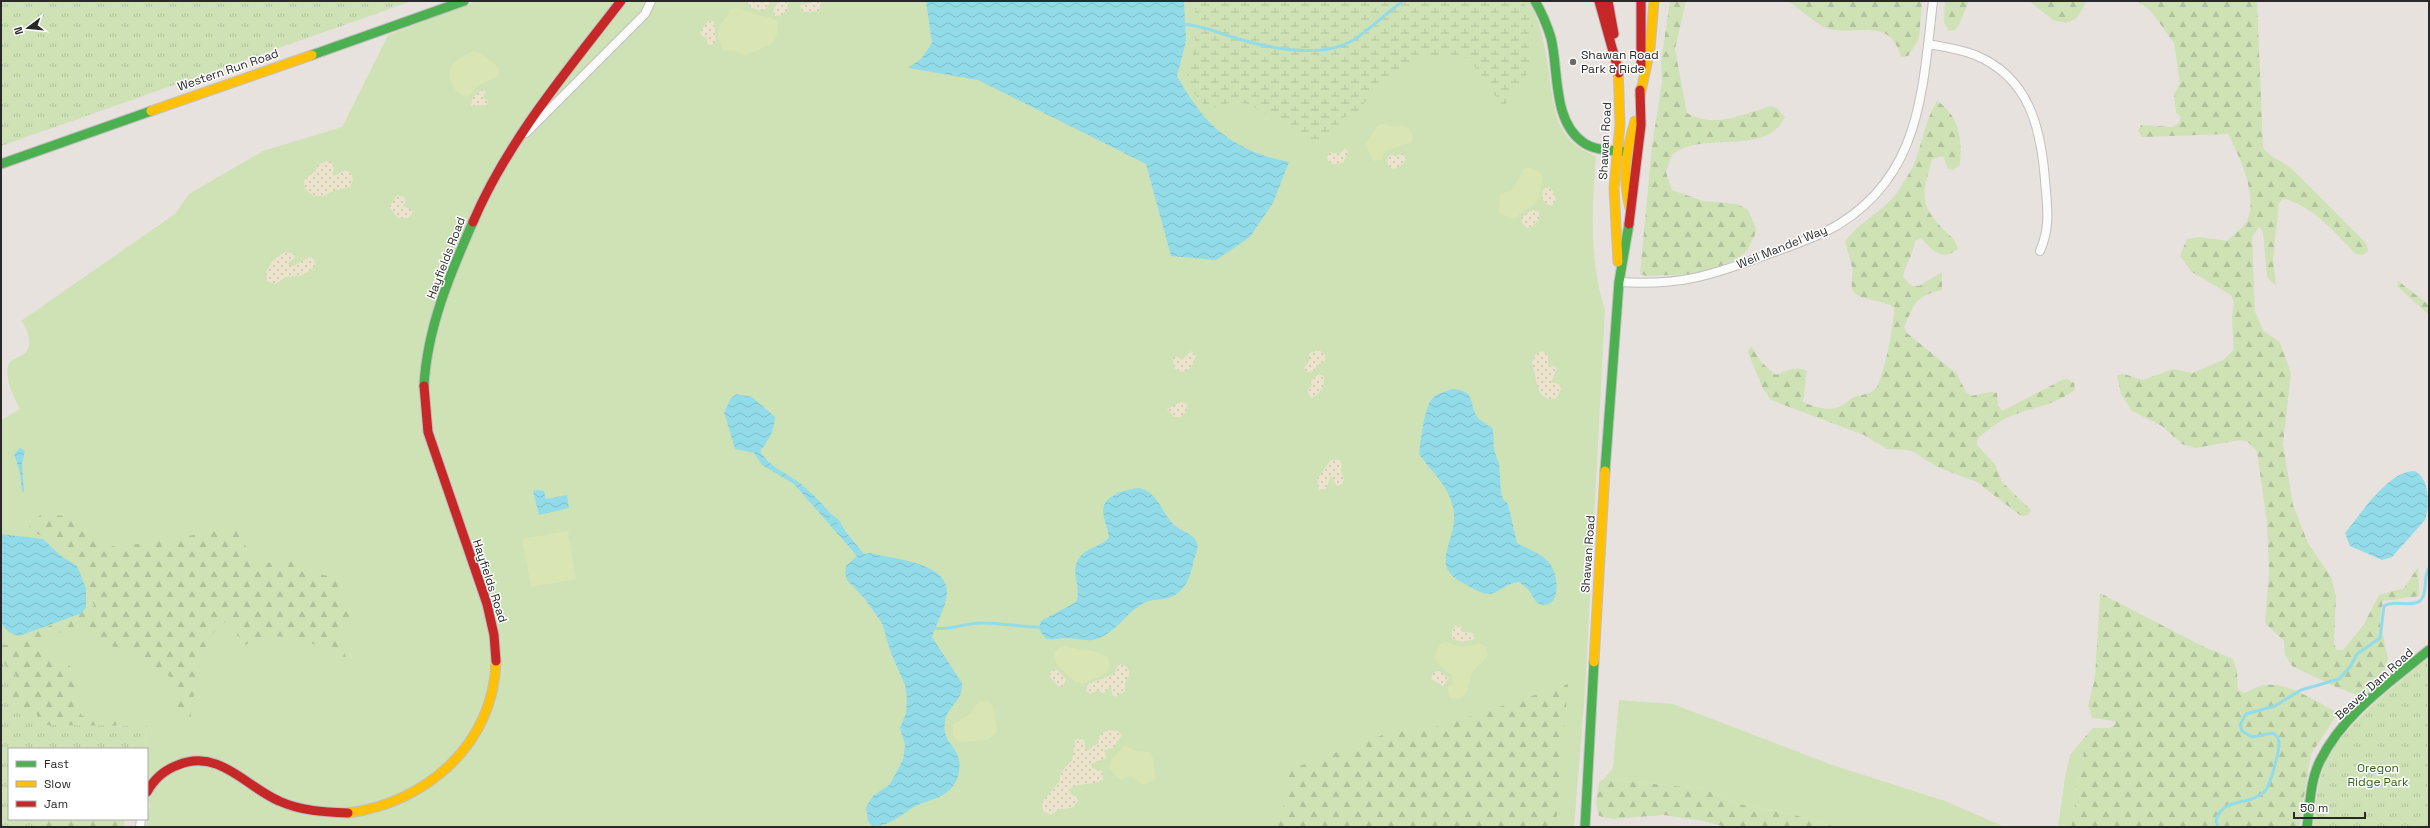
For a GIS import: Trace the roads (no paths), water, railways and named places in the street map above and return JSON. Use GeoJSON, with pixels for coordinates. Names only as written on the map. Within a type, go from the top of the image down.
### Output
{"type":"FeatureCollection","features":[{"type":"Feature","properties":{"kind":"main road","name":"Western Run Road"},"geometry":{"type":"LineString","coordinates":[[1,164],[464,1]]}},
{"type":"Feature","properties":{"kind":"main road","name":"Hayfields Road"},"geometry":{"type":"LineString","coordinates":[[148,791],[156,779],[179,764],[191,761],[207,761],[223,766],[268,796],[292,806],[320,812],[347,813],[377,808],[401,800],[422,789],[442,774],[460,756],[474,735],[492,689],[496,660],[493,624],[428,432],[424,397],[425,370],[430,339],[448,280],[480,205],[512,145],[542,103],[621,1]]}},
{"type":"Feature","properties":{"kind":"main road"},"geometry":{"type":"LineString","coordinates":[[1535,1],[1551,39],[1561,98],[1568,127],[1576,137],[1586,144],[1622,152]]}},
{"type":"Feature","properties":{"kind":"main road"},"geometry":{"type":"LineString","coordinates":[[1599,1],[1618,73]]}},
{"type":"Feature","properties":{"kind":"main road","name":"Shawan Road"},"geometry":{"type":"LineString","coordinates":[[1608,1],[1618,73],[1625,190],[1631,213]]}},
{"type":"Feature","properties":{"kind":"main road","name":"Shawan Road"},"geometry":{"type":"LineString","coordinates":[[1585,827],[1599,555],[1619,282],[1631,213],[1641,125],[1641,1]]}},
{"type":"Feature","properties":{"kind":"main road"},"geometry":{"type":"LineString","coordinates":[[1640,96],[1650,49],[1654,1]]}},
{"type":"Feature","properties":{"kind":"main road","name":"Shawan Road"},"geometry":{"type":"LineString","coordinates":[[1619,282],[1614,188],[1622,152],[1634,130],[1640,96]]}},
{"type":"Feature","properties":{"kind":"main road","name":"Beaver Dam Road"},"geometry":{"type":"LineString","coordinates":[[2307,827],[2315,777],[2328,748],[2354,717],[2429,650]]}},
{"type":"Feature","properties":{"kind":"street","name":"Hayfields Road"},"geometry":{"type":"LineString","coordinates":[[512,145],[551,110],[646,14],[651,1]]}},
{"type":"Feature","properties":{"kind":"street","name":"Weil Mandel Way"},"geometry":{"type":"LineString","coordinates":[[1619,282],[1669,283],[1706,276],[1815,236],[1850,216],[1891,174],[1909,142],[1921,103],[1933,1]]}},
{"type":"Feature","properties":{"kind":"street"},"geometry":{"type":"LineString","coordinates":[[1928,44],[1975,55],[1992,64],[2006,76],[2027,101],[2034,116],[2042,150],[2048,218],[2047,235],[2040,251]]}},
{"type":"Feature","properties":{"kind":"water"},"geometry":{"type":"Polygon","coordinates":[[[926,1],[1184,1],[1186,41],[1177,76],[1187,94],[1209,122],[1235,143],[1251,151],[1289,162],[1273,203],[1250,237],[1216,260],[1171,256],[1146,164],[978,80],[908,68],[921,59],[932,43],[926,1]]]}},
{"type":"Feature","properties":{"kind":"water"},"geometry":{"type":"Polygon","coordinates":[[[1451,389],[1466,392],[1479,419],[1493,429],[1494,450],[1499,464],[1501,492],[1503,499],[1508,504],[1517,543],[1543,557],[1550,564],[1556,577],[1557,585],[1554,598],[1551,603],[1545,605],[1537,603],[1528,589],[1519,582],[1511,584],[1496,592],[1488,594],[1481,592],[1463,583],[1453,576],[1447,569],[1446,552],[1454,524],[1452,504],[1441,481],[1419,454],[1425,415],[1428,407],[1436,396],[1451,389]]]}},
{"type":"Feature","properties":{"kind":"water"},"geometry":{"type":"Polygon","coordinates":[[[737,394],[752,397],[775,417],[774,426],[766,444],[760,451],[764,457],[768,462],[797,481],[810,492],[864,554],[871,553],[916,563],[937,573],[944,581],[947,590],[946,602],[932,637],[962,683],[960,695],[949,711],[945,721],[947,739],[955,750],[959,760],[959,774],[953,786],[943,795],[918,805],[895,820],[885,824],[873,826],[868,821],[866,807],[873,796],[890,784],[903,760],[905,745],[900,728],[906,713],[907,698],[905,685],[891,653],[882,623],[864,598],[847,580],[845,573],[846,566],[857,556],[794,484],[762,465],[754,453],[735,449],[724,412],[731,398],[737,394]]]}},
{"type":"Feature","properties":{"kind":"water"},"geometry":{"type":"Polygon","coordinates":[[[20,448],[25,451],[22,464],[24,492],[22,492],[20,472],[14,454],[20,448]]]}},
{"type":"Feature","properties":{"kind":"water"},"geometry":{"type":"Polygon","coordinates":[[[2414,471],[2423,479],[2426,486],[2428,508],[2425,520],[2392,557],[2382,560],[2350,546],[2345,533],[2375,495],[2394,478],[2404,473],[2414,471]]]}},
{"type":"Feature","properties":{"kind":"water"},"geometry":{"type":"Polygon","coordinates":[[[1139,488],[1150,493],[1172,523],[1190,534],[1197,543],[1197,551],[1184,588],[1169,598],[1148,601],[1137,607],[1108,634],[1093,640],[1045,638],[1039,629],[1041,621],[1076,602],[1078,591],[1075,567],[1080,557],[1088,550],[1106,541],[1109,537],[1103,512],[1107,501],[1116,494],[1139,488]]]}},
{"type":"Feature","properties":{"kind":"water"},"geometry":{"type":"Polygon","coordinates":[[[533,491],[544,491],[546,499],[567,495],[569,508],[539,515],[533,491]]]}},
{"type":"Feature","properties":{"kind":"water"},"geometry":{"type":"Polygon","coordinates":[[[1,534],[43,539],[61,556],[77,566],[86,588],[86,607],[82,613],[19,636],[7,630],[1,623],[1,534]]]}},
{"type":"Feature","properties":{"kind":"waterway"},"geometry":{"type":"LineString","coordinates":[[1182,24],[1199,27],[1257,44],[1291,50],[1309,51],[1341,46],[1355,39],[1403,1]]}},
{"type":"Feature","properties":{"kind":"waterway"},"geometry":{"type":"LineString","coordinates":[[831,516],[837,520],[843,530]]}},
{"type":"Feature","properties":{"kind":"waterway"},"geometry":{"type":"LineString","coordinates":[[2218,827],[2216,821],[2219,813],[2224,808],[2252,799],[2265,791],[2270,782],[2276,760],[2279,747],[2278,737],[2273,733],[2252,737],[2242,731],[2240,725],[2246,714],[2275,706],[2301,690],[2339,679],[2350,667],[2357,654],[2380,638],[2384,606],[2392,603],[2415,603],[2423,598],[2429,568]]}},
{"type":"Feature","properties":{"kind":"waterway"},"geometry":{"type":"LineString","coordinates":[[935,628],[941,629],[977,623],[1039,627]]}},
{"type":"Feature","properties":{"kind":"place","name":"Shawan Road Park & Ride"},"geometry":{"type":"Point","coordinates":[1573,62]}},
{"type":"Feature","properties":{"kind":"park label","name":"Oregon Ridge Park"},"geometry":{"type":"Point","coordinates":[2378,775]}}]}
